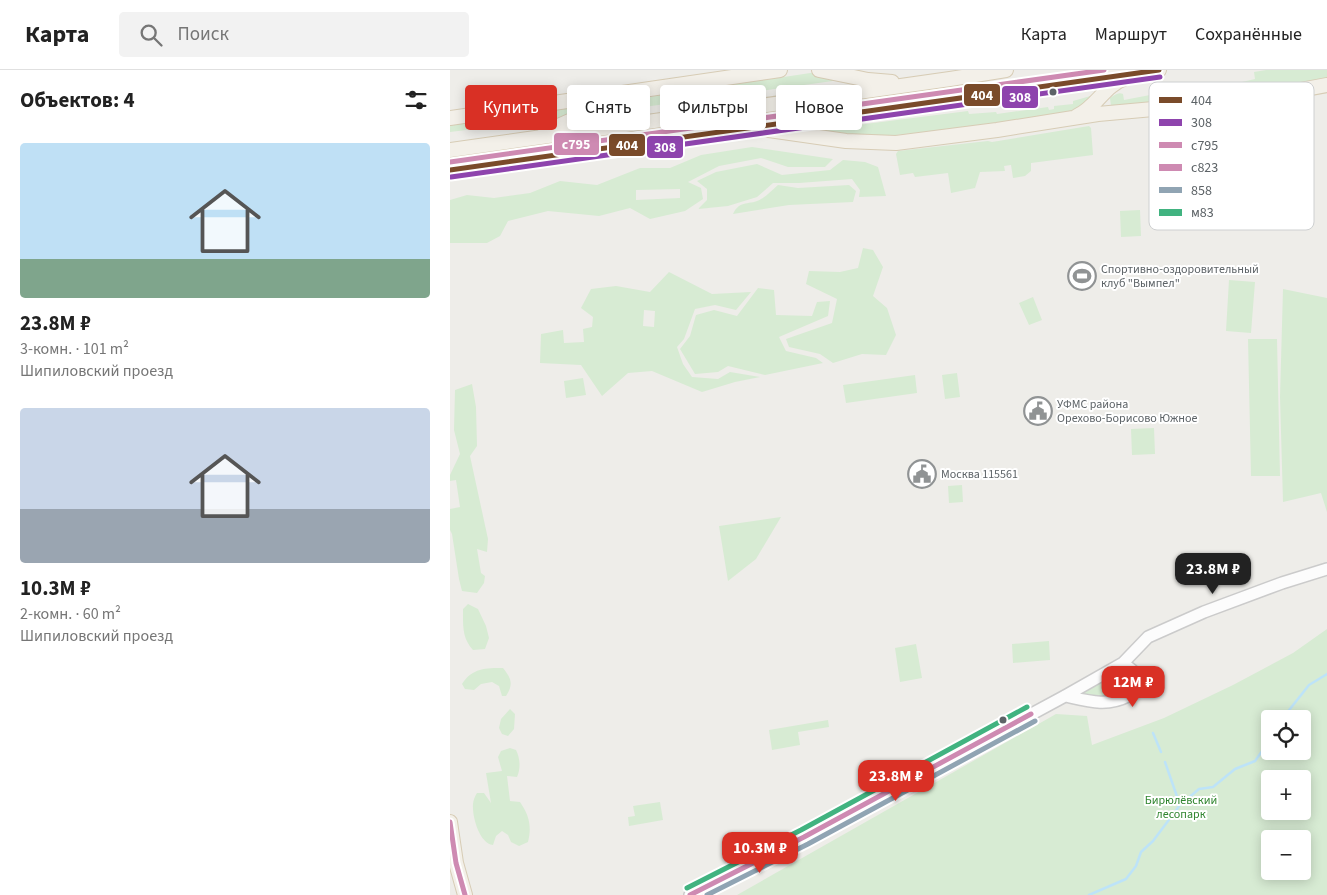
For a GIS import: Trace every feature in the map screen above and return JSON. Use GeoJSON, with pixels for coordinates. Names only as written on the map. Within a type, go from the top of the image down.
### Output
{"type":"FeatureCollection","features":[{"type":"Feature","properties":{"kind":"main road"},"geometry":{"type":"LineString","coordinates":[[650,89],[780,70]]}},
{"type":"Feature","properties":{"kind":"main road"},"geometry":{"type":"LineString","coordinates":[[819,70],[907,85]]}},
{"type":"Feature","properties":{"kind":"main road"},"geometry":{"type":"LineString","coordinates":[[450,150],[1002,70]]}},
{"type":"Feature","properties":{"kind":"main road"},"geometry":{"type":"LineString","coordinates":[[766,125],[1159,70]]}},
{"type":"Feature","properties":{"kind":"main road"},"geometry":{"type":"LineString","coordinates":[[1069,118],[1086,111],[1115,82],[1142,72]]}},
{"type":"Feature","properties":{"kind":"main road"},"geometry":{"type":"LineString","coordinates":[[1314,87],[1327,85]]}},
{"type":"Feature","properties":{"kind":"main road"},"geometry":{"type":"LineString","coordinates":[[450,118],[567,101]]}},
{"type":"Feature","properties":{"kind":"main road"},"geometry":{"type":"LineString","coordinates":[[763,130],[846,141],[896,143],[997,130],[1069,118],[1149,110]]}},
{"type":"Feature","properties":{"kind":"main road"},"geometry":{"type":"LineString","coordinates":[[528,139],[567,122]]}},
{"type":"Feature","properties":{"kind":"main road"},"geometry":{"type":"LineString","coordinates":[[450,170],[734,130]]}},
{"type":"Feature","properties":{"kind":"main road"},"geometry":{"type":"LineString","coordinates":[[450,822],[456,863],[465,895]]}},
{"type":"Feature","properties":{"kind":"street"},"geometry":{"type":"LineString","coordinates":[[690,895],[804,837],[1066,696],[1123,663],[1148,637],[1204,612],[1282,583],[1327,569]]}},
{"type":"Feature","properties":{"kind":"street"},"geometry":{"type":"LineString","coordinates":[[1066,696],[1104,703],[1119,700],[1134,692],[1138,684],[1132,670],[1123,663]]}},
{"type":"Feature","properties":{"kind":"green space"},"geometry":{"type":"Polygon","coordinates":[[[1266,70],[1327,70],[1327,78],[1306,82],[1242,82],[1255,79],[1254,72],[1266,70]]]}},
{"type":"Feature","properties":{"kind":"green space"},"geometry":{"type":"Polygon","coordinates":[[[817,72],[832,75],[833,81],[804,85],[776,85],[776,89],[766,90],[766,85],[729,85],[817,72]]]}},
{"type":"Feature","properties":{"kind":"green space"},"geometry":{"type":"Polygon","coordinates":[[[1116,94],[1123,94],[1124,100],[1149,95],[1149,103],[1111,106],[1110,98],[1116,94]]]}},
{"type":"Feature","properties":{"kind":"green space"},"geometry":{"type":"Polygon","coordinates":[[[660,95],[660,105],[650,106],[650,97],[660,95]]]}},
{"type":"Feature","properties":{"kind":"green space"},"geometry":{"type":"Polygon","coordinates":[[[1094,95],[1072,111],[995,124],[887,136],[868,136],[826,131],[862,130],[862,124],[968,111],[969,114],[996,112],[997,114],[1048,107],[1049,110],[1054,109],[1054,106],[1073,104],[1073,101],[1094,95]]]}},
{"type":"Feature","properties":{"kind":"green space"},"geometry":{"type":"Polygon","coordinates":[[[567,107],[567,116],[557,119],[557,109],[567,107]]]}},
{"type":"Feature","properties":{"kind":"green space"},"geometry":{"type":"Polygon","coordinates":[[[465,123],[466,130],[450,132],[450,125],[465,123]]]}},
{"type":"Feature","properties":{"kind":"green space"},"geometry":{"type":"Polygon","coordinates":[[[1089,126],[1091,128],[1093,155],[1031,163],[1031,171],[1025,176],[1013,178],[1011,165],[1004,166],[1005,171],[980,172],[975,188],[951,193],[948,173],[915,177],[913,173],[900,175],[896,154],[898,151],[992,142],[1089,126]]]}},
{"type":"Feature","properties":{"kind":"green space"},"geometry":{"type":"Polygon","coordinates":[[[752,147],[833,159],[825,167],[788,167],[761,158],[719,166],[688,182],[701,188],[703,199],[685,211],[650,219],[630,208],[599,216],[548,211],[508,221],[500,236],[487,243],[450,243],[450,200],[467,195],[494,198],[530,193],[560,181],[597,185],[640,168],[670,168],[701,155],[752,147]],[[680,189],[636,190],[636,200],[680,198],[680,189]]]}},
{"type":"Feature","properties":{"kind":"green space"},"geometry":{"type":"Polygon","coordinates":[[[843,160],[865,162],[878,167],[886,196],[859,197],[860,190],[852,179],[773,183],[757,197],[728,206],[698,209],[707,200],[707,189],[697,181],[716,172],[757,164],[782,175],[830,170],[843,160]]]}},
{"type":"Feature","properties":{"kind":"green space"},"geometry":{"type":"Polygon","coordinates":[[[778,185],[798,188],[849,185],[856,191],[853,202],[789,205],[733,214],[739,206],[761,199],[778,185]]]}},
{"type":"Feature","properties":{"kind":"green space"},"geometry":{"type":"Polygon","coordinates":[[[1140,210],[1141,236],[1121,237],[1120,211],[1140,210]]]}},
{"type":"Feature","properties":{"kind":"green space"},"geometry":{"type":"Polygon","coordinates":[[[863,248],[873,250],[883,267],[873,296],[887,308],[896,335],[886,355],[862,354],[833,363],[820,354],[789,347],[786,339],[832,323],[837,299],[806,284],[809,271],[840,272],[858,268],[863,248]]]}},
{"type":"Feature","properties":{"kind":"green space"},"geometry":{"type":"Polygon","coordinates":[[[669,272],[712,294],[751,292],[736,310],[715,305],[695,309],[684,339],[677,347],[683,364],[692,377],[718,379],[730,372],[760,377],[702,392],[652,371],[628,373],[602,396],[581,365],[540,363],[541,334],[563,330],[564,343],[584,342],[583,329],[592,327],[593,317],[581,308],[591,289],[616,286],[650,292],[669,272]],[[644,310],[643,326],[654,327],[655,311],[644,310]]]}},
{"type":"Feature","properties":{"kind":"green space"},"geometry":{"type":"Polygon","coordinates":[[[1229,280],[1255,282],[1251,333],[1226,331],[1229,280]]]}},
{"type":"Feature","properties":{"kind":"green space"},"geometry":{"type":"Polygon","coordinates":[[[758,288],[774,290],[776,315],[812,316],[817,302],[830,301],[828,316],[779,337],[786,351],[816,358],[823,363],[765,375],[728,366],[718,372],[695,374],[680,349],[690,336],[696,315],[714,310],[737,316],[758,288]]]}},
{"type":"Feature","properties":{"kind":"green space"},"geometry":{"type":"Polygon","coordinates":[[[1283,289],[1327,298],[1327,512],[1321,493],[1283,502],[1280,397],[1283,289]]]}},
{"type":"Feature","properties":{"kind":"green space"},"geometry":{"type":"Polygon","coordinates":[[[1033,297],[1042,320],[1029,325],[1019,303],[1033,297]]]}},
{"type":"Feature","properties":{"kind":"green space"},"geometry":{"type":"Polygon","coordinates":[[[1248,339],[1277,339],[1280,476],[1251,476],[1248,339]]]}},
{"type":"Feature","properties":{"kind":"green space"},"geometry":{"type":"Polygon","coordinates":[[[957,373],[960,397],[945,399],[942,375],[957,373]]]}},
{"type":"Feature","properties":{"kind":"green space"},"geometry":{"type":"Polygon","coordinates":[[[915,375],[917,393],[846,403],[843,385],[915,375]]]}},
{"type":"Feature","properties":{"kind":"green space"},"geometry":{"type":"Polygon","coordinates":[[[583,378],[586,395],[566,398],[564,381],[583,378]]]}},
{"type":"Feature","properties":{"kind":"green space"},"geometry":{"type":"Polygon","coordinates":[[[472,384],[476,407],[477,446],[470,456],[488,539],[487,552],[477,549],[481,573],[485,576],[484,583],[477,593],[462,591],[450,530],[450,509],[460,507],[456,480],[450,481],[450,475],[460,454],[454,430],[455,390],[472,384]]]}},
{"type":"Feature","properties":{"kind":"green space"},"geometry":{"type":"Polygon","coordinates":[[[1154,428],[1155,454],[1132,455],[1131,429],[1154,428]]]}},
{"type":"Feature","properties":{"kind":"green space"},"geometry":{"type":"Polygon","coordinates":[[[962,485],[963,502],[949,503],[948,486],[962,485]]]}},
{"type":"Feature","properties":{"kind":"green space"},"geometry":{"type":"Polygon","coordinates":[[[781,517],[756,559],[728,581],[719,526],[781,517]]]}},
{"type":"Feature","properties":{"kind":"green space"},"geometry":{"type":"Polygon","coordinates":[[[468,604],[478,609],[486,626],[489,638],[485,649],[473,650],[465,636],[463,609],[468,604]]]}},
{"type":"Feature","properties":{"kind":"green space","name":"Бирюлёвский лесопарк"},"geometry":{"type":"Polygon","coordinates":[[[1327,629],[1327,895],[737,895],[1056,714],[1087,716],[1092,745],[1164,718],[1233,685],[1293,653],[1327,629]]]}},
{"type":"Feature","properties":{"kind":"green space"},"geometry":{"type":"Polygon","coordinates":[[[1049,641],[1050,660],[1013,663],[1012,644],[1049,641]]]}},
{"type":"Feature","properties":{"kind":"green space"},"geometry":{"type":"Polygon","coordinates":[[[916,644],[922,678],[900,682],[895,648],[916,644]]]}},
{"type":"Feature","properties":{"kind":"green space"},"geometry":{"type":"Polygon","coordinates":[[[1120,664],[1138,684],[1119,700],[1065,696],[1120,664]]]}},
{"type":"Feature","properties":{"kind":"green space"},"geometry":{"type":"Polygon","coordinates":[[[503,668],[508,675],[511,685],[506,696],[502,696],[499,686],[492,682],[481,684],[474,690],[465,689],[462,684],[470,675],[480,670],[503,668]]]}},
{"type":"Feature","properties":{"kind":"green space"},"geometry":{"type":"Polygon","coordinates":[[[510,709],[515,714],[514,729],[508,736],[502,734],[499,728],[501,719],[510,709]]]}},
{"type":"Feature","properties":{"kind":"green space"},"geometry":{"type":"Polygon","coordinates":[[[828,720],[829,727],[798,732],[800,745],[772,750],[769,730],[828,720]]]}},
{"type":"Feature","properties":{"kind":"green space"},"geometry":{"type":"Polygon","coordinates":[[[510,748],[516,750],[520,763],[517,777],[507,776],[510,801],[520,802],[528,816],[530,831],[528,842],[519,846],[511,842],[508,835],[502,831],[496,836],[493,845],[484,839],[477,828],[473,803],[477,793],[484,793],[491,803],[486,773],[502,771],[498,757],[501,751],[510,748]]]}},
{"type":"Feature","properties":{"kind":"green space"},"geometry":{"type":"Polygon","coordinates":[[[660,802],[663,820],[629,826],[628,817],[635,816],[633,806],[660,802]]]}},
{"type":"Feature","properties":{"kind":"waterway"},"geometry":{"type":"LineString","coordinates":[[1289,710],[1309,685],[1327,674]]}},
{"type":"Feature","properties":{"kind":"waterway"},"geometry":{"type":"LineString","coordinates":[[1153,733],[1161,752]]}},
{"type":"Feature","properties":{"kind":"waterway"},"geometry":{"type":"LineString","coordinates":[[1089,895],[1126,879],[1136,866],[1141,852],[1153,841],[1180,805],[1199,789],[1213,787],[1235,769],[1255,761],[1261,753]]}},
{"type":"Feature","properties":{"kind":"waterway"},"geometry":{"type":"LineString","coordinates":[[1165,762],[1180,805]]}},
{"type":"Feature","properties":{"kind":"transit line","name":"с795"},"geometry":{"type":"LineString","coordinates":[[450,162],[1104,70]]}},
{"type":"Feature","properties":{"kind":"transit line","name":"404"},"geometry":{"type":"LineString","coordinates":[[450,170],[1159,70]]}},
{"type":"Feature","properties":{"kind":"transit line","name":"308"},"geometry":{"type":"LineString","coordinates":[[451,177],[1160,77]]}},
{"type":"Feature","properties":{"kind":"transit line","name":"м83"},"geometry":{"type":"LineString","coordinates":[[687,888],[801,830],[1027,707]]}},
{"type":"Feature","properties":{"kind":"transit line","name":"с823"},"geometry":{"type":"LineString","coordinates":[[690,895],[804,837],[1031,714]]}},
{"type":"Feature","properties":{"kind":"transit line","name":"858"},"geometry":{"type":"LineString","coordinates":[[707,895],[808,844],[1035,721]]}},
{"type":"Feature","properties":{"kind":"transit line","name":"с823"},"geometry":{"type":"LineString","coordinates":[[450,822],[456,863],[465,895]]}},
{"type":"Feature","properties":{"kind":"place","name":"Спортивно-оздоровительный клуб \"Вымпел\""},"geometry":{"type":"Point","coordinates":[1082,276]}},
{"type":"Feature","properties":{"kind":"place","name":"УФМС района Орехово-Борисово Южное"},"geometry":{"type":"Point","coordinates":[1038,411]}},
{"type":"Feature","properties":{"kind":"place","name":"Москва 115561"},"geometry":{"type":"Point","coordinates":[922,474]}}]}
